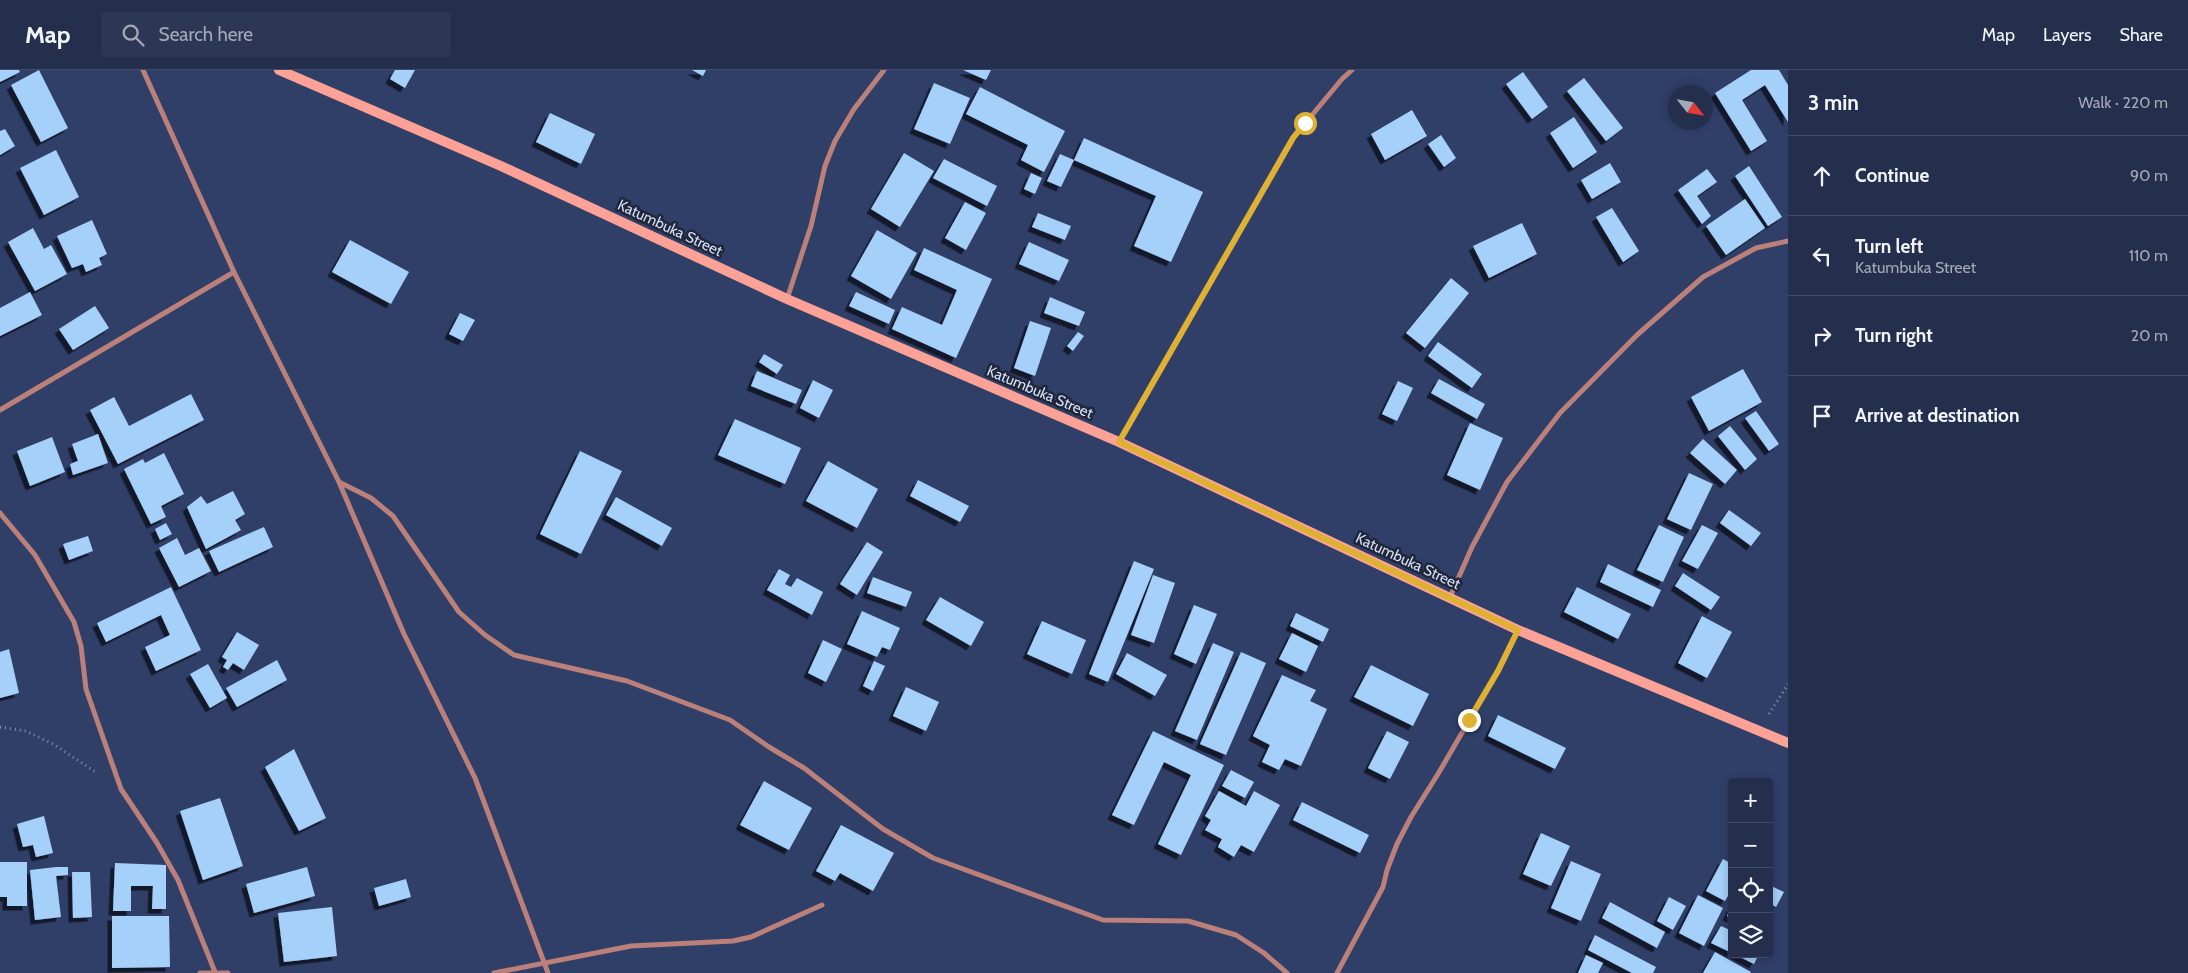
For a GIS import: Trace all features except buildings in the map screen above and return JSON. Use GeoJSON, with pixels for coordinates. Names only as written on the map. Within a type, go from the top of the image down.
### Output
{"type":"FeatureCollection","features":[{"type":"Feature","properties":{"kind":"main road","name":"Katumbuka Street"},"geometry":{"type":"LineString","coordinates":[[279,70],[501,166],[787,299],[1119,442],[1518,630],[1759,729],[1788,743]]}},
{"type":"Feature","properties":{"kind":"street"},"geometry":{"type":"LineString","coordinates":[[143,70],[234,272],[339,482],[404,634],[475,778],[548,973]]}},
{"type":"Feature","properties":{"kind":"street"},"geometry":{"type":"LineString","coordinates":[[787,299],[811,226],[825,166],[834,141],[854,109],[884,70]]}},
{"type":"Feature","properties":{"kind":"street"},"geometry":{"type":"LineString","coordinates":[[1119,442],[1293,138],[1342,78],[1352,70]]}},
{"type":"Feature","properties":{"kind":"street"},"geometry":{"type":"LineString","coordinates":[[1450,597],[1472,548],[1507,482],[1560,414],[1637,335],[1702,277],[1756,248],[1788,241]]}},
{"type":"Feature","properties":{"kind":"street"},"geometry":{"type":"LineString","coordinates":[[0,410],[234,272]]}},
{"type":"Feature","properties":{"kind":"street"},"geometry":{"type":"LineString","coordinates":[[339,482],[370,498],[393,516],[459,612],[485,635],[514,654],[627,681],[730,720],[768,747],[804,768],[883,829],[934,858],[1103,920],[1188,921],[1236,935],[1264,953],[1287,973]]}},
{"type":"Feature","properties":{"kind":"street"},"geometry":{"type":"LineString","coordinates":[[0,513],[34,554],[74,622],[81,646],[86,688],[121,789],[157,843],[178,880],[215,972]]}},
{"type":"Feature","properties":{"kind":"street"},"geometry":{"type":"LineString","coordinates":[[1338,973],[1383,887],[1390,861],[1411,817],[1498,671],[1518,630]]}},
{"type":"Feature","properties":{"kind":"street"},"geometry":{"type":"LineString","coordinates":[[494,973],[631,946],[733,941],[751,937],[822,905]]}},
{"type":"Feature","properties":{"kind":"street"},"geometry":{"type":"LineString","coordinates":[[200,973],[228,973]]}},
{"type":"Feature","properties":{"kind":"path"},"geometry":{"type":"LineString","coordinates":[[1759,729],[1788,684]]}},
{"type":"Feature","properties":{"kind":"path"},"geometry":{"type":"LineString","coordinates":[[0,727],[26,731],[53,744],[121,789]]}},
{"type":"Feature","properties":{"kind":"route"},"geometry":{"type":"LineString","coordinates":[[1305,123],[1293,138],[1119,442],[1518,630],[1498,671],[1469,720]]}}]}
